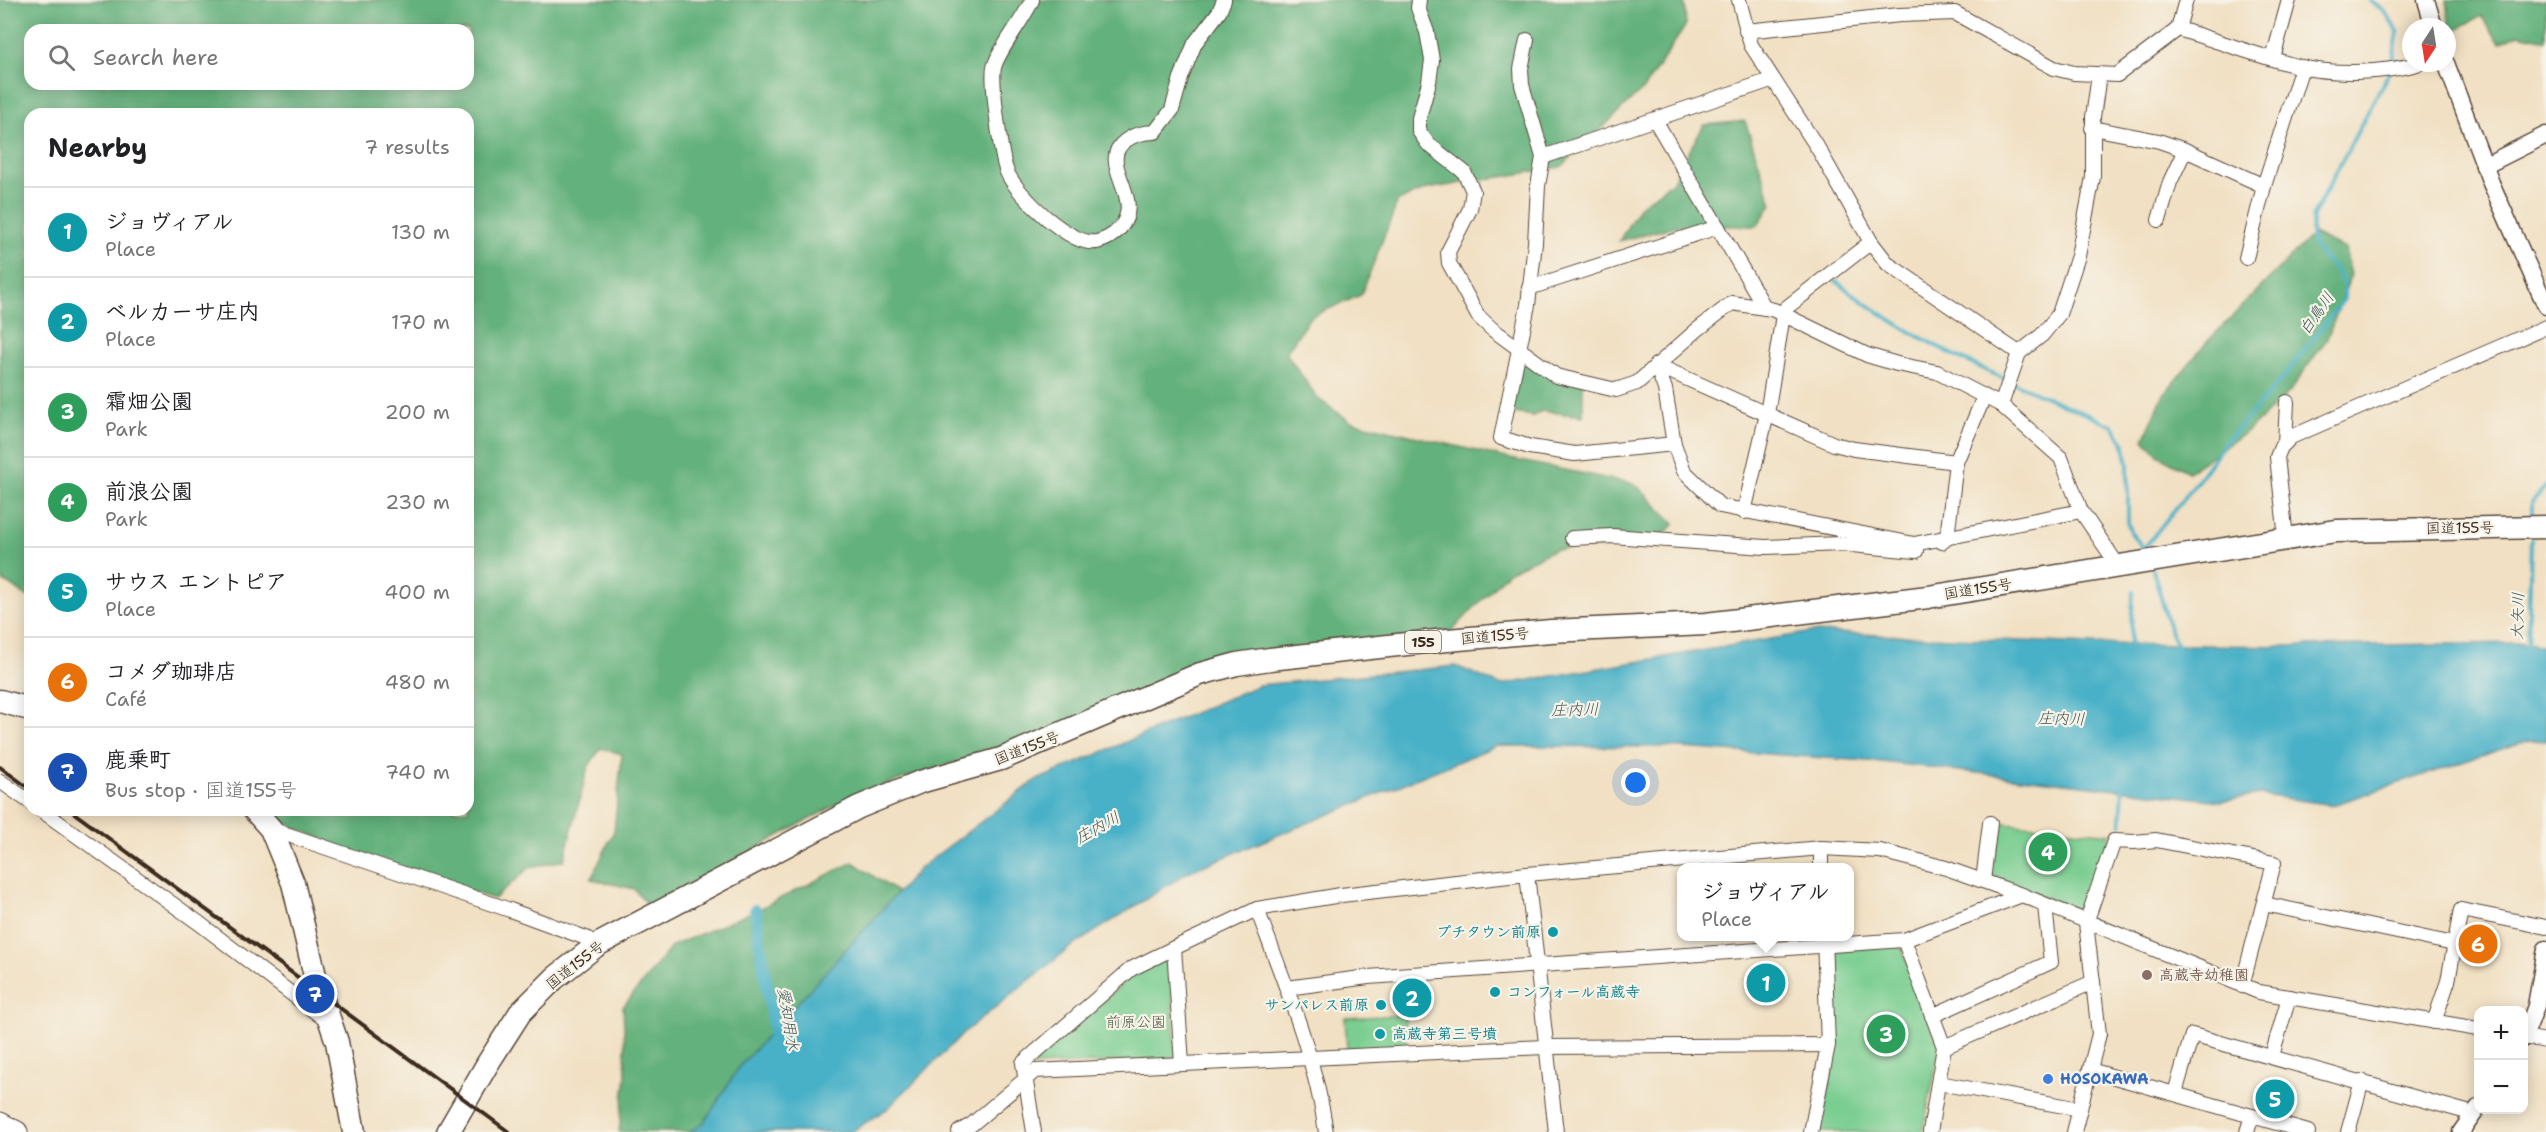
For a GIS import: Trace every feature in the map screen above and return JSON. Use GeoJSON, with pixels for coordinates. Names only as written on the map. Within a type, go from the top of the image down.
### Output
{"type":"FeatureCollection","features":[{"type":"Feature","properties":{"kind":"highway","name":"国道155号"},"geometry":{"type":"LineString","coordinates":[[448,1132],[520,1013],[555,978],[597,945],[884,796],[920,782],[1001,759],[1076,729],[1169,686],[1238,664],[1403,644],[1505,635],[1706,624],[1928,597],[2336,531],[2546,527]]}},
{"type":"Feature","properties":{"kind":"highway"},"geometry":{"type":"LineString","coordinates":[[0,701],[24,707]]}},
{"type":"Feature","properties":{"kind":"highway"},"geometry":{"type":"LineString","coordinates":[[259,816],[271,829],[293,883],[316,980],[337,1042],[354,1132]]}},
{"type":"Feature","properties":{"kind":"main road"},"geometry":{"type":"LineString","coordinates":[[0,1123],[17,1132]]}},
{"type":"Feature","properties":{"kind":"street"},"geometry":{"type":"LineString","coordinates":[[1032,0],[994,68],[1002,158],[1018,191],[1064,231],[1085,243],[1098,242],[1114,234],[1126,221],[1129,200],[1114,156],[1120,145],[1129,138],[1142,132],[1155,132],[1172,110],[1181,78],[1195,43],[1219,12],[1224,0]]}},
{"type":"Feature","properties":{"kind":"street"},"geometry":{"type":"LineString","coordinates":[[1419,0],[1418,8],[1427,32],[1432,60],[1430,82],[1419,118],[1419,131],[1428,144],[1464,172],[1473,191],[1470,209],[1448,252],[1449,263],[1478,315],[1491,329],[1556,376],[1616,390],[1637,383],[1732,303],[1765,308],[1867,355],[1937,372],[1984,397],[2003,399],[2061,458],[2081,511],[2119,567]]}},
{"type":"Feature","properties":{"kind":"street"},"geometry":{"type":"LineString","coordinates":[[1738,0],[1751,45],[1771,80],[1819,150],[1870,242],[1888,264],[2019,353]]}},
{"type":"Feature","properties":{"kind":"street"},"geometry":{"type":"LineString","coordinates":[[1746,31],[1889,15],[1955,13],[2054,68],[2099,75],[2117,75],[2178,29],[2186,0]]}},
{"type":"Feature","properties":{"kind":"street"},"geometry":{"type":"LineString","coordinates":[[2273,58],[2289,0]]}},
{"type":"Feature","properties":{"kind":"street"},"geometry":{"type":"LineString","coordinates":[[2426,0],[2431,18]]}},
{"type":"Feature","properties":{"kind":"street"},"geometry":{"type":"LineString","coordinates":[[2178,29],[2302,67],[2326,70],[2402,68]]}},
{"type":"Feature","properties":{"kind":"street"},"geometry":{"type":"LineString","coordinates":[[1527,40],[1521,69],[1522,85],[1543,157],[1538,186],[1535,243],[1520,350],[1501,438],[1530,447],[1575,454],[1674,444]]}},
{"type":"Feature","properties":{"kind":"street"},"geometry":{"type":"LineString","coordinates":[[2246,258],[2264,186],[2302,67]]}},
{"type":"Feature","properties":{"kind":"street"},"geometry":{"type":"LineString","coordinates":[[2449,72],[2484,166],[2546,306]]}},
{"type":"Feature","properties":{"kind":"street"},"geometry":{"type":"LineString","coordinates":[[2003,399],[2019,353],[2051,326],[2065,300],[2078,256],[2090,198],[2093,177],[2092,128],[2099,75]]}},
{"type":"Feature","properties":{"kind":"street"},"geometry":{"type":"LineString","coordinates":[[1543,157],[1771,80]]}},
{"type":"Feature","properties":{"kind":"street"},"geometry":{"type":"LineString","coordinates":[[1655,120],[1765,308]]}},
{"type":"Feature","properties":{"kind":"street"},"geometry":{"type":"LineString","coordinates":[[2092,128],[2159,141],[2185,150],[2264,186]]}},
{"type":"Feature","properties":{"kind":"street"},"geometry":{"type":"LineString","coordinates":[[2484,166],[2546,135]]}},
{"type":"Feature","properties":{"kind":"street"},"geometry":{"type":"LineString","coordinates":[[2159,220],[2170,182],[2185,150]]}},
{"type":"Feature","properties":{"kind":"street"},"geometry":{"type":"LineString","coordinates":[[1529,288],[1718,227]]}},
{"type":"Feature","properties":{"kind":"street"},"geometry":{"type":"LineString","coordinates":[[1744,512],[1767,414],[1786,308],[1870,242]]}},
{"type":"Feature","properties":{"kind":"street"},"geometry":{"type":"LineString","coordinates":[[2286,538],[2277,457],[2291,436],[2546,327]]}},
{"type":"Feature","properties":{"kind":"street"},"geometry":{"type":"LineString","coordinates":[[1656,365],[1834,444],[1854,449],[1956,462]]}},
{"type":"Feature","properties":{"kind":"street"},"geometry":{"type":"LineString","coordinates":[[1656,365],[1665,389],[1674,444],[1684,471],[1719,506],[1914,544],[2081,511]]}},
{"type":"Feature","properties":{"kind":"street"},"geometry":{"type":"LineString","coordinates":[[1572,538],[1612,536],[1765,547],[1841,544],[1914,552],[1935,546],[1947,538],[1956,462],[1984,397]]}},
{"type":"Feature","properties":{"kind":"street"},"geometry":{"type":"LineString","coordinates":[[2285,443],[2287,402]]}},
{"type":"Feature","properties":{"kind":"street"},"geometry":{"type":"LineString","coordinates":[[0,781],[24,798]]}},
{"type":"Feature","properties":{"kind":"street"},"geometry":{"type":"LineString","coordinates":[[49,816],[199,923],[331,1024]]}},
{"type":"Feature","properties":{"kind":"street"},"geometry":{"type":"LineString","coordinates":[[1983,881],[1990,823]]}},
{"type":"Feature","properties":{"kind":"street"},"geometry":{"type":"LineString","coordinates":[[271,829],[377,867],[510,910],[586,938],[597,945]]}},
{"type":"Feature","properties":{"kind":"street"},"geometry":{"type":"LineString","coordinates":[[2074,1132],[2099,1034],[2086,923],[2114,841],[2156,840],[2274,863],[2242,986]]}},
{"type":"Feature","properties":{"kind":"street"},"geometry":{"type":"LineString","coordinates":[[1821,848],[1821,863]]}},
{"type":"Feature","properties":{"kind":"street"},"geometry":{"type":"LineString","coordinates":[[1034,1132],[1023,1063],[1131,969],[1257,909],[1341,895],[1527,874],[1821,848],[1880,851],[1946,868],[2022,895],[2259,993],[2474,1028]]}},
{"type":"Feature","properties":{"kind":"street"},"geometry":{"type":"LineString","coordinates":[[1527,874],[1556,1132]]}},
{"type":"Feature","properties":{"kind":"street"},"geometry":{"type":"LineString","coordinates":[[1854,941],[1904,940],[2022,895]]}},
{"type":"Feature","properties":{"kind":"street"},"geometry":{"type":"LineString","coordinates":[[2264,904],[2454,944]]}},
{"type":"Feature","properties":{"kind":"street"},"geometry":{"type":"LineString","coordinates":[[1932,1016],[2051,962],[2045,906]]}},
{"type":"Feature","properties":{"kind":"street"},"geometry":{"type":"LineString","coordinates":[[1257,909],[1310,1057],[1326,1132]]}},
{"type":"Feature","properties":{"kind":"street"},"geometry":{"type":"LineString","coordinates":[[2434,1022],[2448,981],[2461,910],[2546,927]]}},
{"type":"Feature","properties":{"kind":"street"},"geometry":{"type":"LineString","coordinates":[[1904,940],[1944,1047],[1929,1132]]}},
{"type":"Feature","properties":{"kind":"street"},"geometry":{"type":"LineString","coordinates":[[1287,988],[1368,976],[1538,965],[1824,941],[1828,1045],[1811,1132]]}},
{"type":"Feature","properties":{"kind":"street"},"geometry":{"type":"LineString","coordinates":[[1174,948],[1182,1064]]}},
{"type":"Feature","properties":{"kind":"street"},"geometry":{"type":"LineString","coordinates":[[2528,1027],[2536,1006],[2546,949]]}},
{"type":"Feature","properties":{"kind":"street"},"geometry":{"type":"LineString","coordinates":[[1944,1047],[2093,982]]}},
{"type":"Feature","properties":{"kind":"street"},"geometry":{"type":"LineString","coordinates":[[2272,1056],[2289,997]]}},
{"type":"Feature","properties":{"kind":"street"},"geometry":{"type":"LineString","coordinates":[[2175,1093],[2192,1035],[2474,1110]]}},
{"type":"Feature","properties":{"kind":"street"},"geometry":{"type":"LineString","coordinates":[[2528,1039],[2546,1041]]}},
{"type":"Feature","properties":{"kind":"street"},"geometry":{"type":"LineString","coordinates":[[959,1132],[971,1125],[1035,1071],[1545,1047],[1828,1045]]}},
{"type":"Feature","properties":{"kind":"street"},"geometry":{"type":"LineString","coordinates":[[2090,1070],[2308,1132]]}},
{"type":"Feature","properties":{"kind":"street"},"geometry":{"type":"LineString","coordinates":[[2348,1132],[2362,1081]]}},
{"type":"Feature","properties":{"kind":"street"},"geometry":{"type":"LineString","coordinates":[[1939,1083],[2080,1109]]}},
{"type":"Feature","properties":{"kind":"street"},"geometry":{"type":"LineString","coordinates":[[2461,1132],[2474,1114]]}},
{"type":"Feature","properties":{"kind":"street"},"geometry":{"type":"LineString","coordinates":[[2247,1132],[2252,1116]]}},
{"type":"Feature","properties":{"kind":"green space"},"geometry":{"type":"Polygon","coordinates":[[[0,0],[1684,0],[1686,25],[1644,88],[1561,167],[1427,189],[1398,201],[1361,295],[1310,317],[1286,353],[1317,398],[1350,421],[1515,460],[1635,484],[1675,524],[1651,545],[1555,549],[1508,572],[1452,631],[1346,648],[1255,650],[1212,660],[1024,741],[890,783],[834,806],[649,906],[634,889],[591,879],[614,831],[622,754],[601,748],[588,767],[564,860],[529,868],[494,899],[382,865],[269,816],[474,816],[474,108],[24,108],[24,594],[0,579],[0,0]]]}},
{"type":"Feature","properties":{"kind":"green space"},"geometry":{"type":"Polygon","coordinates":[[[2447,0],[2546,0],[2546,40],[2519,34],[2500,43],[2481,16],[2456,30],[2456,18],[2449,18],[2447,0]]]}},
{"type":"Feature","properties":{"kind":"green space"},"geometry":{"type":"Polygon","coordinates":[[[1745,121],[1772,204],[1757,226],[1677,226],[1619,241],[1640,206],[1672,182],[1704,125],[1745,121]]]}},
{"type":"Feature","properties":{"kind":"green space"},"geometry":{"type":"Polygon","coordinates":[[[2313,234],[2345,249],[2351,275],[2327,339],[2290,391],[2249,430],[2188,472],[2158,455],[2144,439],[2164,394],[2207,342],[2313,234]]]}},
{"type":"Feature","properties":{"kind":"green space"},"geometry":{"type":"Polygon","coordinates":[[[1520,350],[1583,384],[1583,416],[1541,411],[1533,416],[1506,412],[1520,350]]]}},
{"type":"Feature","properties":{"kind":"green space"},"geometry":{"type":"Polygon","coordinates":[[[1994,822],[2111,834],[2084,910],[2078,912],[1991,876],[1988,871],[1994,822]]]}},
{"type":"Feature","properties":{"kind":"green space"},"geometry":{"type":"Polygon","coordinates":[[[853,862],[911,902],[766,1132],[619,1132],[626,1075],[623,1007],[672,946],[759,909],[853,862]]]}},
{"type":"Feature","properties":{"kind":"green space"},"geometry":{"type":"Polygon","coordinates":[[[1896,945],[1902,948],[1940,1046],[1923,1132],[1820,1132],[1836,1045],[1832,954],[1836,950],[1896,945]]]}},
{"type":"Feature","properties":{"kind":"green space","name":"前原公園"},"geometry":{"type":"Polygon","coordinates":[[[1166,958],[1170,961],[1176,1055],[1171,1059],[1035,1066],[1033,1061],[1133,975],[1166,958]]]}},
{"type":"Feature","properties":{"kind":"green space"},"geometry":{"type":"Polygon","coordinates":[[[1405,1015],[1406,1046],[1347,1049],[1345,1018],[1405,1015]]]}},
{"type":"Feature","properties":{"kind":"water","name":"庄内川"},"geometry":{"type":"Polygon","coordinates":[[[1812,632],[2092,644],[2299,646],[2525,643],[2546,646],[2546,741],[2529,740],[2333,805],[2261,795],[2220,801],[1882,762],[1667,747],[1496,746],[1188,872],[1071,947],[967,1030],[887,1109],[851,1132],[689,1132],[704,1123],[739,1067],[920,868],[1035,781],[1259,685],[1456,666],[1500,685],[1812,632]]]}},
{"type":"Feature","properties":{"kind":"waterway","name":"白鳥川"},"geometry":{"type":"LineString","coordinates":[[2370,0],[2384,11],[2398,32],[2392,65]]}},
{"type":"Feature","properties":{"kind":"waterway","name":"白鳥川"},"geometry":{"type":"LineString","coordinates":[[2146,551],[2145,547],[2223,445],[2284,377],[2344,299],[2344,289],[2339,275],[2312,242],[2313,216],[2389,72]]}},
{"type":"Feature","properties":{"kind":"waterway"},"geometry":{"type":"LineString","coordinates":[[1836,281],[1900,326],[1934,345],[2113,426],[2123,441],[2128,464],[2128,524],[2132,534],[2144,549]]}},
{"type":"Feature","properties":{"kind":"waterway","name":"大矢川"},"geometry":{"type":"LineString","coordinates":[[2532,516],[2532,502],[2546,486]]}},
{"type":"Feature","properties":{"kind":"waterway","name":"大矢川"},"geometry":{"type":"LineString","coordinates":[[2528,648],[2531,539]]}},
{"type":"Feature","properties":{"kind":"waterway","name":"白鳥川"},"geometry":{"type":"LineString","coordinates":[[2153,570],[2171,633],[2179,649]]}},
{"type":"Feature","properties":{"kind":"waterway"},"geometry":{"type":"LineString","coordinates":[[2130,647],[2133,592]]}},
{"type":"Feature","properties":{"kind":"waterway"},"geometry":{"type":"LineString","coordinates":[[2121,825],[2123,784]]}},
{"type":"Feature","properties":{"kind":"waterway","name":"愛知用水"},"geometry":{"type":"LineString","coordinates":[[755,910],[776,1045]]}},
{"type":"Feature","properties":{"kind":"railway"},"geometry":{"type":"LineString","coordinates":[[0,767],[24,785]]}},
{"type":"Feature","properties":{"kind":"railway"},"geometry":{"type":"LineString","coordinates":[[78,816],[509,1132]]}},
{"type":"Feature","properties":{"kind":"place","name":"前浪公園"},"geometry":{"type":"Point","coordinates":[2048,852]}},
{"type":"Feature","properties":{"kind":"place","name":"プチタウン前原"},"geometry":{"type":"Point","coordinates":[1553,932]}},
{"type":"Feature","properties":{"kind":"place","name":"コメダ珈琲店"},"geometry":{"type":"Point","coordinates":[2478,944]}},
{"type":"Feature","properties":{"kind":"place","name":"高蔵寺幼稚園"},"geometry":{"type":"Point","coordinates":[2147,975]}},
{"type":"Feature","properties":{"kind":"place","name":"ジョヴィアル"},"geometry":{"type":"Point","coordinates":[1766,983]}},
{"type":"Feature","properties":{"kind":"place","name":"コンフォール高蔵寺"},"geometry":{"type":"Point","coordinates":[1495,992]}},
{"type":"Feature","properties":{"kind":"place","name":"鹿乗町"},"geometry":{"type":"Point","coordinates":[315,994]}},
{"type":"Feature","properties":{"kind":"place","name":"ベルカーサ庄内"},"geometry":{"type":"Point","coordinates":[1412,998]}},
{"type":"Feature","properties":{"kind":"place","name":"サンパレス前原"},"geometry":{"type":"Point","coordinates":[1381,1005]}},
{"type":"Feature","properties":{"kind":"place","name":"高蔵寺第三号墳"},"geometry":{"type":"Point","coordinates":[1380,1034]}},
{"type":"Feature","properties":{"kind":"place","name":"霜畑公園"},"geometry":{"type":"Point","coordinates":[1886,1034]}},
{"type":"Feature","properties":{"kind":"place","name":"HOSOKAWA"},"geometry":{"type":"Point","coordinates":[2048,1079]}},
{"type":"Feature","properties":{"kind":"place","name":"サウス エントピア"},"geometry":{"type":"Point","coordinates":[2275,1099]}}]}
